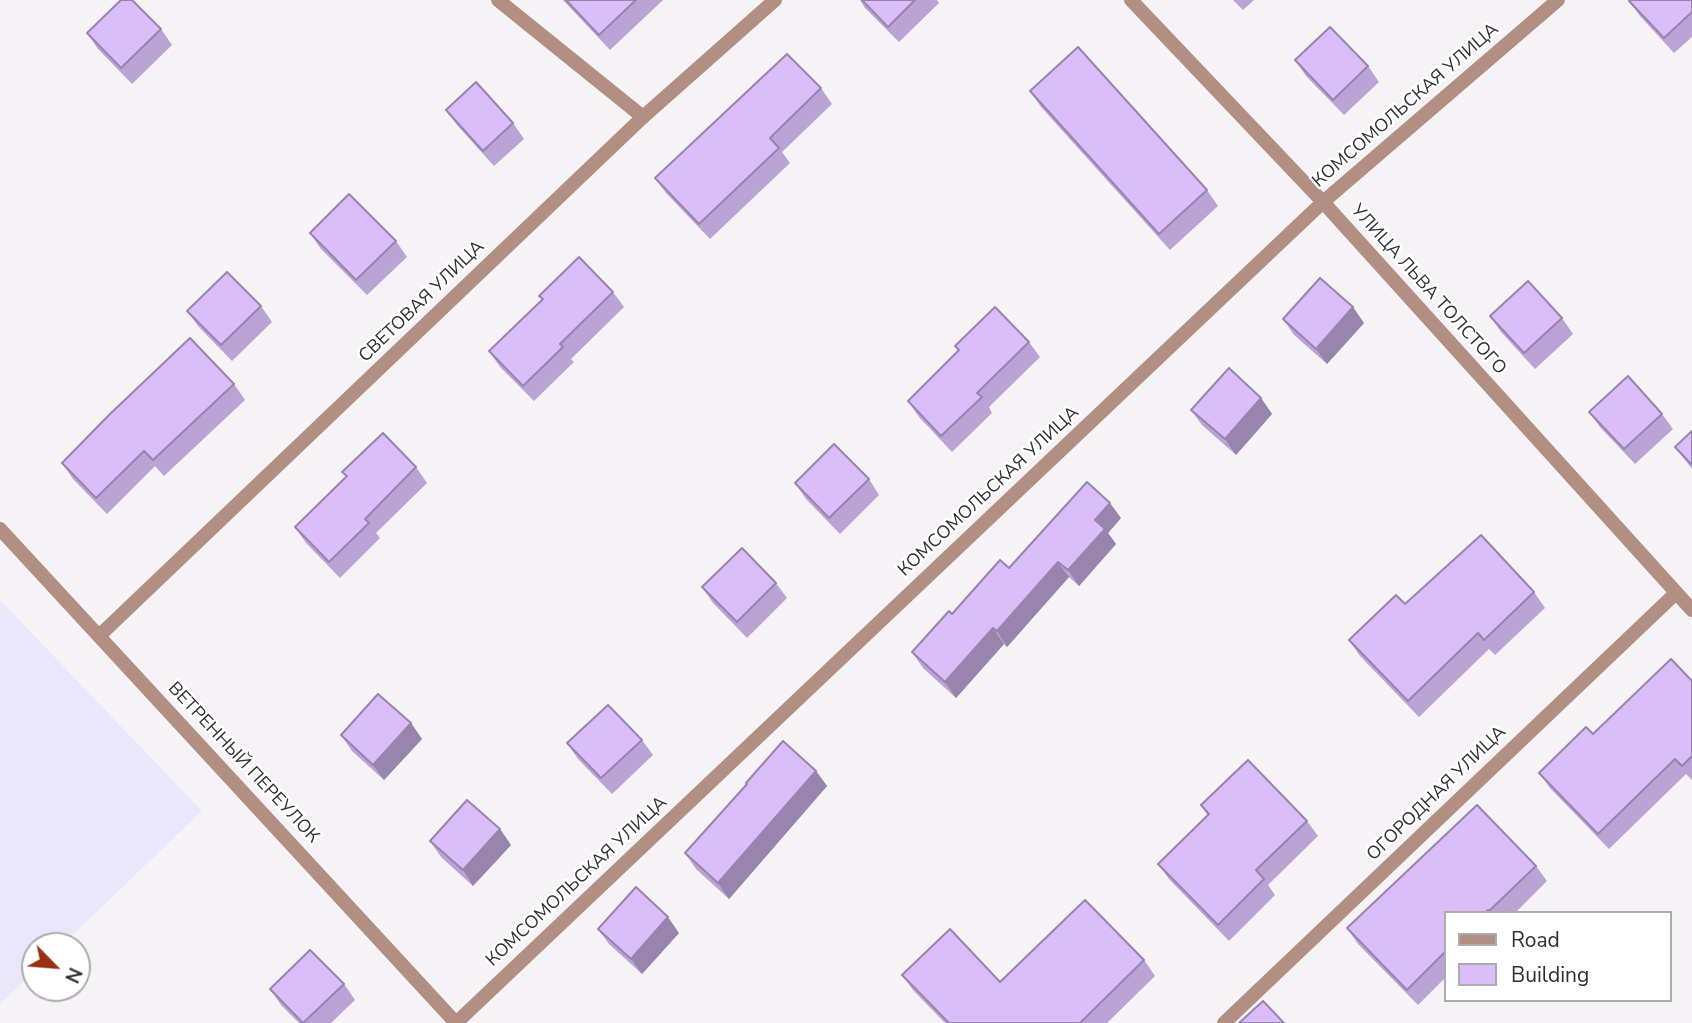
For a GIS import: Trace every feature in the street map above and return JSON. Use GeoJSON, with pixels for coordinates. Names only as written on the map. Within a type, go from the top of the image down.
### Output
{"type":"FeatureCollection","features":[{"type":"Feature","properties":{"kind":"street"},"geometry":{"type":"LineString","coordinates":[[498,0],[643,117]]}},
{"type":"Feature","properties":{"kind":"street","name":"СВЕТОВАЯ УЛИЦА"},"geometry":{"type":"LineString","coordinates":[[99,636],[643,117],[775,0]]}},
{"type":"Feature","properties":{"kind":"street","name":"УЛИЦА ЛЬВА ТОЛСТОГО"},"geometry":{"type":"LineString","coordinates":[[1131,0],[1323,202],[1692,610]]}},
{"type":"Feature","properties":{"kind":"street","name":"КОМСОМОЛЬСКАЯ УЛИЦА"},"geometry":{"type":"LineString","coordinates":[[456,1023],[1323,202],[1558,0]]}},
{"type":"Feature","properties":{"kind":"street","name":"ВЕТРЕННЫЙ ПЕРЕУЛОК"},"geometry":{"type":"LineString","coordinates":[[0,529],[456,1023]]}},
{"type":"Feature","properties":{"kind":"street","name":"ОГОРОДНАЯ УЛИЦА"},"geometry":{"type":"LineString","coordinates":[[1224,1023],[1676,593]]}},
{"type":"Feature","properties":{"kind":"shaded area"},"geometry":{"type":"Polygon","coordinates":[[[0,600],[202,811],[76,932],[21,932],[21,984],[0,1004],[0,600]]]}},
{"type":"Feature","properties":{"kind":"building"},"geometry":{"type":"Polygon","coordinates":[[[121,0],[132,0],[161,29],[121,68],[87,33],[121,0]]]}},
{"type":"Feature","properties":{"kind":"building"},"geometry":{"type":"Polygon","coordinates":[[[566,0],[636,0],[599,35],[566,0]]]}},
{"type":"Feature","properties":{"kind":"building"},"geometry":{"type":"Polygon","coordinates":[[[862,0],[915,0],[888,27],[862,0]]]}},
{"type":"Feature","properties":{"kind":"building"},"geometry":{"type":"Polygon","coordinates":[[[1630,0],[1692,0],[1692,12],[1664,38],[1630,0]]]}},
{"type":"Feature","properties":{"kind":"building"},"geometry":{"type":"Polygon","coordinates":[[[1330,27],[1368,66],[1333,100],[1295,60],[1330,27]]]}},
{"type":"Feature","properties":{"kind":"building"},"geometry":{"type":"Polygon","coordinates":[[[1078,47],[1207,190],[1159,234],[1030,91],[1078,47]]]}},
{"type":"Feature","properties":{"kind":"building"},"geometry":{"type":"Polygon","coordinates":[[[787,54],[821,88],[770,138],[779,148],[699,224],[655,178],[787,54]]]}},
{"type":"Feature","properties":{"kind":"building"},"geometry":{"type":"Polygon","coordinates":[[[476,82],[513,123],[483,151],[446,110],[476,82]]]}},
{"type":"Feature","properties":{"kind":"building"},"geometry":{"type":"Polygon","coordinates":[[[349,194],[396,241],[356,280],[310,233],[349,194]]]}},
{"type":"Feature","properties":{"kind":"building"},"geometry":{"type":"Polygon","coordinates":[[[579,257],[613,292],[560,344],[563,347],[523,386],[489,351],[543,299],[539,296],[579,257]]]}},
{"type":"Feature","properties":{"kind":"building"},"geometry":{"type":"Polygon","coordinates":[[[227,272],[261,306],[221,345],[187,311],[227,272]]]}},
{"type":"Feature","properties":{"kind":"building"},"geometry":{"type":"Polygon","coordinates":[[[1320,278],[1353,307],[1316,349],[1283,319],[1320,278]]]}},
{"type":"Feature","properties":{"kind":"building"},"geometry":{"type":"Polygon","coordinates":[[[1528,281],[1562,318],[1524,353],[1490,316],[1528,281]]]}},
{"type":"Feature","properties":{"kind":"building"},"geometry":{"type":"Polygon","coordinates":[[[995,307],[1029,342],[977,393],[982,397],[941,436],[908,401],[959,350],[955,346],[995,307]]]}},
{"type":"Feature","properties":{"kind":"building"},"geometry":{"type":"Polygon","coordinates":[[[190,338],[234,384],[153,460],[144,451],[96,498],[62,463],[190,338]]]}},
{"type":"Feature","properties":{"kind":"building"},"geometry":{"type":"Polygon","coordinates":[[[1229,368],[1261,398],[1225,439],[1191,410],[1229,368]]]}},
{"type":"Feature","properties":{"kind":"building"},"geometry":{"type":"Polygon","coordinates":[[[1628,376],[1662,414],[1624,449],[1589,412],[1628,376]]]}},
{"type":"Feature","properties":{"kind":"building"},"geometry":{"type":"Polygon","coordinates":[[[1692,431],[1692,465],[1675,447],[1692,431]]]}},
{"type":"Feature","properties":{"kind":"building"},"geometry":{"type":"Polygon","coordinates":[[[383,433],[416,467],[365,519],[369,523],[329,562],[295,527],[347,476],[342,472],[383,433]]]}},
{"type":"Feature","properties":{"kind":"building"},"geometry":{"type":"Polygon","coordinates":[[[834,444],[869,479],[829,518],[795,483],[834,444]]]}},
{"type":"Feature","properties":{"kind":"building"},"geometry":{"type":"Polygon","coordinates":[[[1087,482],[1110,503],[1095,520],[1105,529],[1068,570],[1058,562],[997,631],[993,628],[945,682],[912,652],[949,611],[952,614],[1000,560],[1009,568],[1087,482]]]}},
{"type":"Feature","properties":{"kind":"building"},"geometry":{"type":"Polygon","coordinates":[[[1481,535],[1534,592],[1484,640],[1478,633],[1408,701],[1349,640],[1396,595],[1405,604],[1481,535]]]}},
{"type":"Feature","properties":{"kind":"building"},"geometry":{"type":"Polygon","coordinates":[[[742,548],[776,583],[737,622],[702,587],[742,548]]]}},
{"type":"Feature","properties":{"kind":"building"},"geometry":{"type":"Polygon","coordinates":[[[1671,659],[1692,681],[1692,756],[1682,766],[1675,759],[1598,834],[1539,773],[1586,727],[1593,734],[1671,659]]]}},
{"type":"Feature","properties":{"kind":"building"},"geometry":{"type":"Polygon","coordinates":[[[378,694],[411,723],[373,765],[341,735],[378,694]]]}},
{"type":"Feature","properties":{"kind":"building"},"geometry":{"type":"Polygon","coordinates":[[[608,705],[642,740],[601,778],[567,743],[608,705]]]}},
{"type":"Feature","properties":{"kind":"building"},"geometry":{"type":"Polygon","coordinates":[[[783,741],[816,771],[718,883],[685,853],[783,741]]]}},
{"type":"Feature","properties":{"kind":"building"},"geometry":{"type":"Polygon","coordinates":[[[1248,760],[1307,821],[1256,870],[1264,879],[1218,925],[1158,864],[1209,814],[1201,805],[1248,760]]]}},
{"type":"Feature","properties":{"kind":"building"},"geometry":{"type":"Polygon","coordinates":[[[467,800],[500,829],[463,870],[430,841],[467,800]]]}},
{"type":"Feature","properties":{"kind":"building"},"geometry":{"type":"Polygon","coordinates":[[[1477,805],[1536,866],[1489,911],[1444,911],[1444,953],[1407,990],[1347,928],[1477,805]]]}},
{"type":"Feature","properties":{"kind":"building"},"geometry":{"type":"Polygon","coordinates":[[[636,887],[668,917],[631,959],[598,929],[636,887]]]}},
{"type":"Feature","properties":{"kind":"building"},"geometry":{"type":"Polygon","coordinates":[[[1085,900],[1144,960],[1080,1023],[949,1023],[902,975],[950,929],[1000,982],[1085,900]]]}},
{"type":"Feature","properties":{"kind":"building"},"geometry":{"type":"Polygon","coordinates":[[[310,950],[344,984],[303,1023],[270,989],[310,950]]]}},
{"type":"Feature","properties":{"kind":"building"},"geometry":{"type":"Polygon","coordinates":[[[1263,1001],[1284,1023],[1239,1023],[1263,1001]]]}}]}
